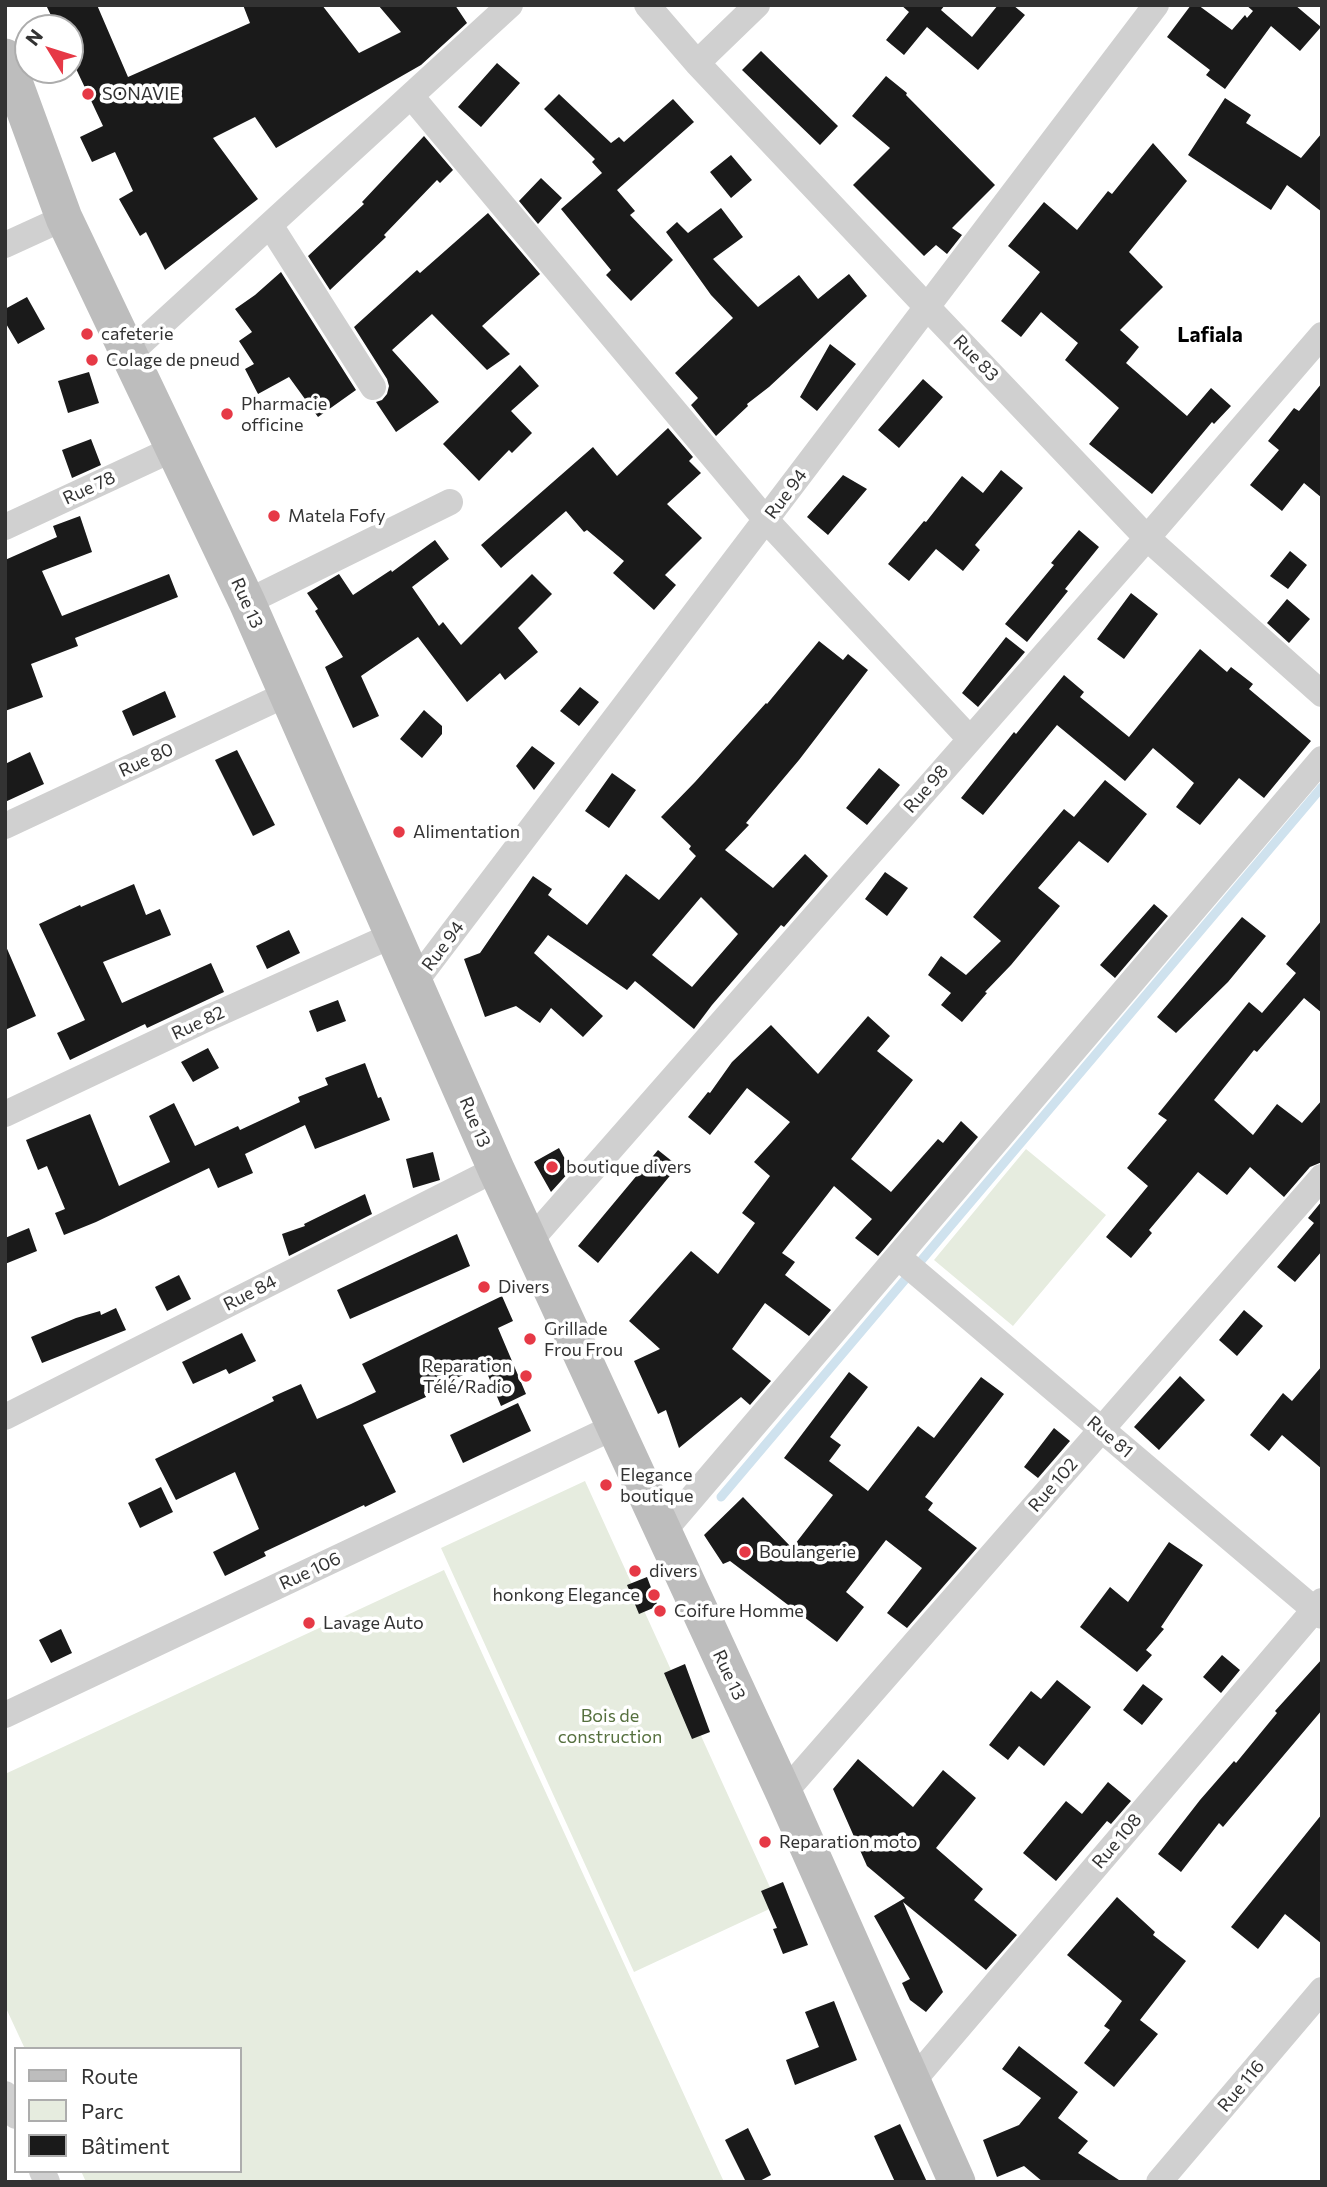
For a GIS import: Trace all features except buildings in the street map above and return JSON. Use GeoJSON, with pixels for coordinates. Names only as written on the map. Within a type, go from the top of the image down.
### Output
{"type":"FeatureCollection","features":[{"type":"Feature","properties":{"kind":"street"},"geometry":{"type":"LineString","coordinates":[[130,353],[510,5]]}},
{"type":"Feature","properties":{"kind":"street","name":"Rue 83"},"geometry":{"type":"LineString","coordinates":[[647,5],[697,63],[1147,538],[1322,694]]}},
{"type":"Feature","properties":{"kind":"street"},"geometry":{"type":"LineString","coordinates":[[697,63],[757,5]]}},
{"type":"Feature","properties":{"kind":"street","name":"Rue 94"},"geometry":{"type":"LineString","coordinates":[[415,982],[1156,5]]}},
{"type":"Feature","properties":{"kind":"street","name":"Rue 13"},"geometry":{"type":"LineString","coordinates":[[5,57],[64,218],[247,602],[496,1169],[784,1793],[957,2182]]}},
{"type":"Feature","properties":{"kind":"street"},"geometry":{"type":"LineString","coordinates":[[411,96],[766,520],[970,739]]}},
{"type":"Feature","properties":{"kind":"street"},"geometry":{"type":"LineString","coordinates":[[5,245],[64,218]]}},
{"type":"Feature","properties":{"kind":"street"},"geometry":{"type":"LineString","coordinates":[[270,225],[373,387]]}},
{"type":"Feature","properties":{"kind":"street","name":"Rue 98"},"geometry":{"type":"LineString","coordinates":[[529,1242],[1322,335]]}},
{"type":"Feature","properties":{"kind":"street","name":"Rue 78"},"geometry":{"type":"LineString","coordinates":[[5,527],[173,449]]}},
{"type":"Feature","properties":{"kind":"street"},"geometry":{"type":"LineString","coordinates":[[247,602],[450,502]]}},
{"type":"Feature","properties":{"kind":"street","name":"Rue 80"},"geometry":{"type":"LineString","coordinates":[[5,826],[287,694]]}},
{"type":"Feature","properties":{"kind":"street"},"geometry":{"type":"LineString","coordinates":[[662,1533],[1322,759]]}},
{"type":"Feature","properties":{"kind":"street","name":"Rue 82"},"geometry":{"type":"LineString","coordinates":[[5,1114],[393,935]]}},
{"type":"Feature","properties":{"kind":"street","name":"Rue 84"},"geometry":{"type":"LineString","coordinates":[[5,1417],[496,1169]]}},
{"type":"Feature","properties":{"kind":"street","name":"Rue 102"},"geometry":{"type":"LineString","coordinates":[[784,1793],[1322,1177]]}},
{"type":"Feature","properties":{"kind":"street","name":"Rue 81"},"geometry":{"type":"LineString","coordinates":[[898,1257],[1319,1609]]}},
{"type":"Feature","properties":{"kind":"street","name":"Rue 106"},"geometry":{"type":"LineString","coordinates":[[5,1715],[614,1427]]}},
{"type":"Feature","properties":{"kind":"street","name":"Rue 108"},"geometry":{"type":"LineString","coordinates":[[912,2082],[1319,1609]]}},
{"type":"Feature","properties":{"kind":"street","name":"Rue 116"},"geometry":{"type":"LineString","coordinates":[[1159,2182],[1322,1990]]}},
{"type":"Feature","properties":{"kind":"street"},"geometry":{"type":"LineString","coordinates":[[5,2094],[14,2112]]}},
{"type":"Feature","properties":{"kind":"green space"},"geometry":{"type":"Polygon","coordinates":[[[1026,1149],[1106,1215],[1013,1326],[934,1260],[1026,1149]]]}},
{"type":"Feature","properties":{"kind":"green space","name":"Bois de construction"},"geometry":{"type":"Polygon","coordinates":[[[585,1481],[778,1905],[634,1972],[441,1548],[585,1481]]]}},
{"type":"Feature","properties":{"kind":"green space"},"geometry":{"type":"Polygon","coordinates":[[[444,1570],[724,2182],[86,2182],[82,2173],[242,2173],[242,2047],[24,2047],[5,2006],[5,1774],[444,1570]]]}},
{"type":"Feature","properties":{"kind":"waterway"},"geometry":{"type":"LineString","coordinates":[[721,1497],[1322,787]]}},
{"type":"Feature","properties":{"kind":"place","name":"SONAVIE"},"geometry":{"type":"Point","coordinates":[88,94]}},
{"type":"Feature","properties":{"kind":"place","name":"cafeterie"},"geometry":{"type":"Point","coordinates":[87,334]}},
{"type":"Feature","properties":{"kind":"place","name":"Colage de pneud"},"geometry":{"type":"Point","coordinates":[92,360]}},
{"type":"Feature","properties":{"kind":"place","name":"Pharmacie officine"},"geometry":{"type":"Point","coordinates":[227,414]}},
{"type":"Feature","properties":{"kind":"place","name":"Matela Fofy"},"geometry":{"type":"Point","coordinates":[274,516]}},
{"type":"Feature","properties":{"kind":"place","name":"Alimentation"},"geometry":{"type":"Point","coordinates":[399,832]}},
{"type":"Feature","properties":{"kind":"place","name":"boutique divers"},"geometry":{"type":"Point","coordinates":[552,1167]}},
{"type":"Feature","properties":{"kind":"place","name":"Divers"},"geometry":{"type":"Point","coordinates":[484,1287]}},
{"type":"Feature","properties":{"kind":"place","name":"Grillade Frou Frou"},"geometry":{"type":"Point","coordinates":[530,1339]}},
{"type":"Feature","properties":{"kind":"place","name":"Reparation Télé/Radio"},"geometry":{"type":"Point","coordinates":[526,1376]}},
{"type":"Feature","properties":{"kind":"place","name":"Elegance boutique"},"geometry":{"type":"Point","coordinates":[606,1485]}},
{"type":"Feature","properties":{"kind":"place","name":"Boulangerie"},"geometry":{"type":"Point","coordinates":[745,1552]}},
{"type":"Feature","properties":{"kind":"place","name":"divers"},"geometry":{"type":"Point","coordinates":[635,1571]}},
{"type":"Feature","properties":{"kind":"place","name":"honkong Elegance"},"geometry":{"type":"Point","coordinates":[654,1595]}},
{"type":"Feature","properties":{"kind":"place","name":"Coifure Homme"},"geometry":{"type":"Point","coordinates":[660,1611]}},
{"type":"Feature","properties":{"kind":"place","name":"Lavage Auto"},"geometry":{"type":"Point","coordinates":[309,1623]}},
{"type":"Feature","properties":{"kind":"place","name":"Reparation moto"},"geometry":{"type":"Point","coordinates":[765,1842]}},
{"type":"Feature","properties":{"kind":"district","name":"Lafiala"},"geometry":{"type":"Point","coordinates":[1210,335]}}]}
